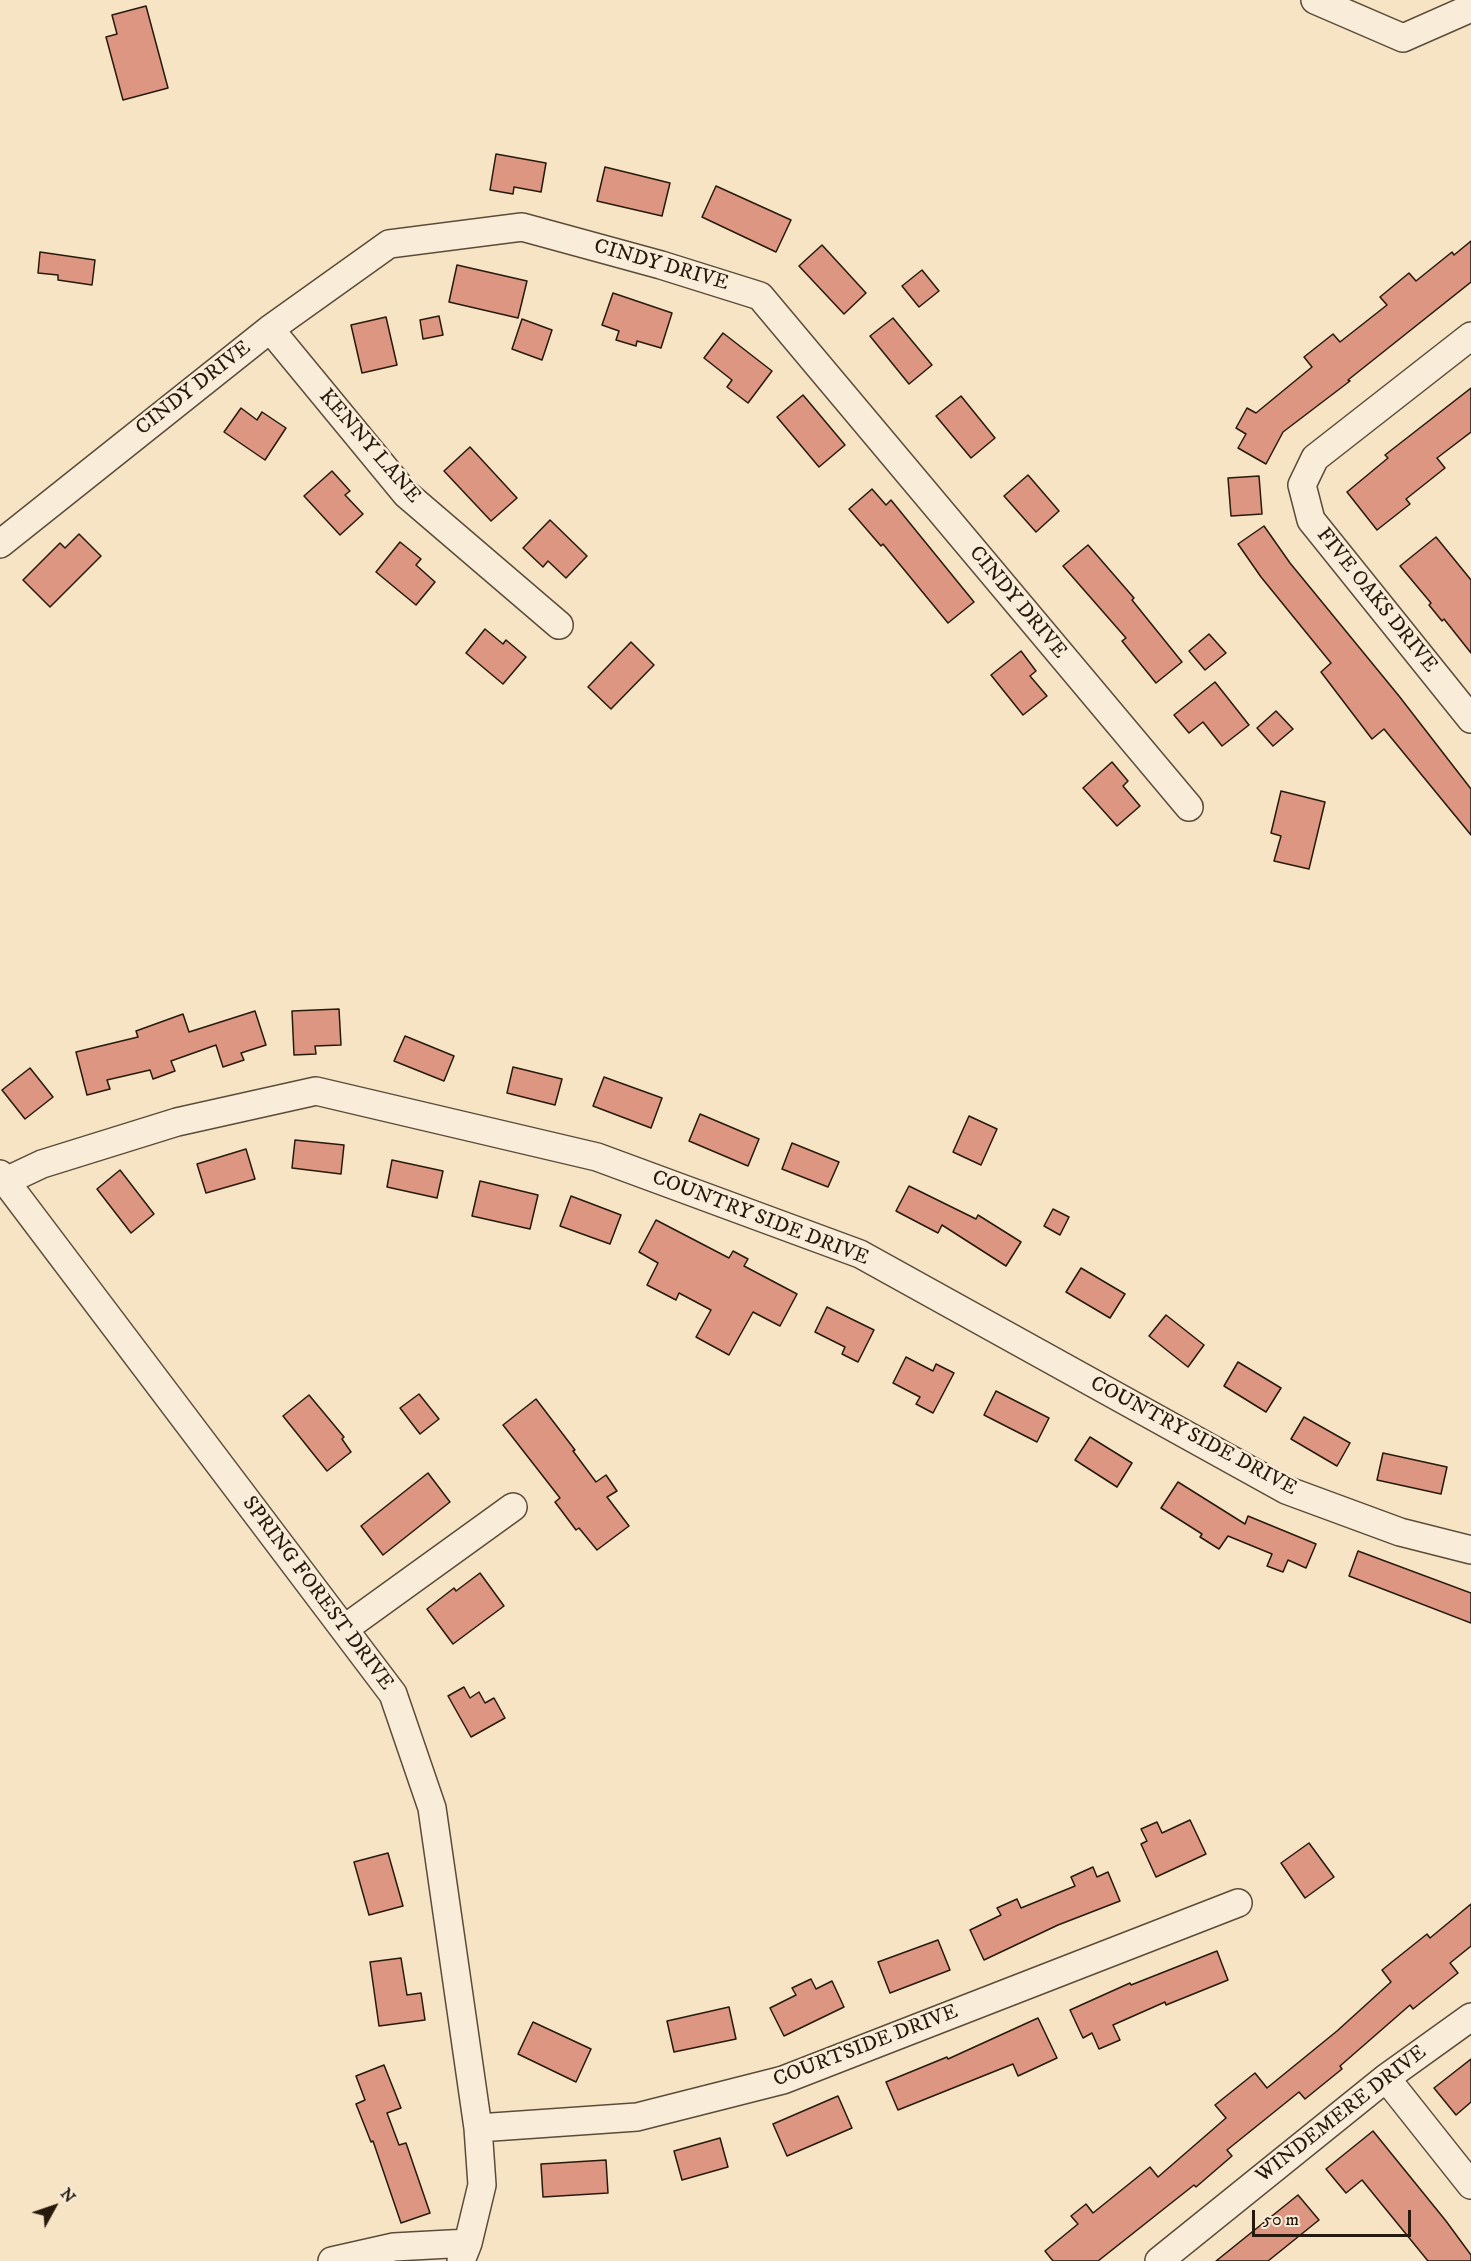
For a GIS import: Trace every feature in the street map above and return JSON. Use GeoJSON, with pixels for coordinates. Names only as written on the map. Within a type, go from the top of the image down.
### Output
{"type":"FeatureCollection","features":[{"type":"Feature","properties":{"kind":"street"},"geometry":{"type":"LineString","coordinates":[[1315,0],[1403,38],[1471,8]]}},
{"type":"Feature","properties":{"kind":"street","name":"CINDY DRIVE"},"geometry":{"type":"LineString","coordinates":[[0,544],[270,329],[389,244],[522,226],[661,265],[760,296],[1189,807]]}},
{"type":"Feature","properties":{"kind":"street","name":"KENNY LANE"},"geometry":{"type":"LineString","coordinates":[[270,329],[406,494],[560,625]]}},
{"type":"Feature","properties":{"kind":"street","name":"FIVE OAKS DRIVE"},"geometry":{"type":"LineString","coordinates":[[1471,336],[1315,458],[1302,485],[1311,520],[1471,719]]}},
{"type":"Feature","properties":{"kind":"street","name":"COUNTRY SIDE DRIVE"},"geometry":{"type":"LineString","coordinates":[[3,1177],[177,1122],[316,1091],[597,1157],[860,1254],[1286,1490],[1400,1532],[1471,1550]]}},
{"type":"Feature","properties":{"kind":"street","name":"SPRING FOREST DRIVE"},"geometry":{"type":"LineString","coordinates":[[3,1177],[393,1694],[432,1808],[478,2128],[482,2185],[464,2252]]}},
{"type":"Feature","properties":{"kind":"street"},"geometry":{"type":"LineString","coordinates":[[344,1629],[513,1507]]}},
{"type":"Feature","properties":{"kind":"street","name":"COURTSIDE DRIVE"},"geometry":{"type":"LineString","coordinates":[[478,2128],[637,2117],[783,2080],[1238,1903]]}},
{"type":"Feature","properties":{"kind":"street","name":"WINDEMERE DRIVE"},"geometry":{"type":"LineString","coordinates":[[1159,2261],[1386,2078],[1471,2017]]}},
{"type":"Feature","properties":{"kind":"street"},"geometry":{"type":"LineString","coordinates":[[1386,2078],[1471,2185]]}},
{"type":"Feature","properties":{"kind":"street"},"geometry":{"type":"LineString","coordinates":[[332,2261],[394,2247],[464,2252]]}},
{"type":"Feature","properties":{"kind":"building"},"geometry":{"type":"Polygon","coordinates":[[[146,6],[168,88],[123,100],[106,37],[117,34],[112,15],[146,6]]]}},
{"type":"Feature","properties":{"kind":"building"},"geometry":{"type":"Polygon","coordinates":[[[496,154],[546,163],[541,192],[514,187],[513,194],[490,190],[496,154]]]}},
{"type":"Feature","properties":{"kind":"building"},"geometry":{"type":"Polygon","coordinates":[[[605,167],[670,183],[662,216],[597,201],[605,167]]]}},
{"type":"Feature","properties":{"kind":"building"},"geometry":{"type":"Polygon","coordinates":[[[716,186],[791,220],[776,252],[702,217],[716,186]]]}},
{"type":"Feature","properties":{"kind":"building"},"geometry":{"type":"Polygon","coordinates":[[[1471,241],[1471,282],[1348,380],[1350,381],[1283,432],[1266,464],[1238,448],[1246,434],[1236,428],[1247,408],[1256,413],[1312,367],[1304,357],[1333,334],[1340,342],[1387,305],[1380,297],[1409,273],[1416,281],[1452,252],[1454,255],[1471,241]]]}},
{"type":"Feature","properties":{"kind":"building"},"geometry":{"type":"Polygon","coordinates":[[[822,245],[866,293],[844,314],[799,266],[822,245]]]}},
{"type":"Feature","properties":{"kind":"building"},"geometry":{"type":"Polygon","coordinates":[[[40,252],[95,260],[92,285],[58,280],[58,275],[38,273],[40,252]]]}},
{"type":"Feature","properties":{"kind":"building"},"geometry":{"type":"Polygon","coordinates":[[[457,265],[527,281],[518,318],[449,302],[457,265]]]}},
{"type":"Feature","properties":{"kind":"building"},"geometry":{"type":"Polygon","coordinates":[[[922,270],[939,291],[919,307],[902,286],[922,270]]]}},
{"type":"Feature","properties":{"kind":"building"},"geometry":{"type":"Polygon","coordinates":[[[613,293],[672,313],[661,348],[637,341],[636,346],[616,340],[619,331],[602,325],[613,293]]]}},
{"type":"Feature","properties":{"kind":"building"},"geometry":{"type":"Polygon","coordinates":[[[439,316],[443,335],[423,339],[420,320],[439,316]]]}},
{"type":"Feature","properties":{"kind":"building"},"geometry":{"type":"Polygon","coordinates":[[[386,317],[397,365],[362,373],[351,325],[386,317]]]}},
{"type":"Feature","properties":{"kind":"building"},"geometry":{"type":"Polygon","coordinates":[[[893,318],[932,365],[909,384],[870,336],[893,318]]]}},
{"type":"Feature","properties":{"kind":"building"},"geometry":{"type":"Polygon","coordinates":[[[522,319],[552,330],[542,360],[512,349],[522,319]]]}},
{"type":"Feature","properties":{"kind":"building"},"geometry":{"type":"Polygon","coordinates":[[[723,333],[772,371],[748,403],[727,387],[732,380],[704,358],[723,333]]]}},
{"type":"Feature","properties":{"kind":"building"},"geometry":{"type":"Polygon","coordinates":[[[1471,388],[1471,432],[1437,458],[1445,468],[1406,499],[1410,504],[1377,530],[1347,492],[1388,458],[1385,455],[1471,388]]]}},
{"type":"Feature","properties":{"kind":"building"},"geometry":{"type":"Polygon","coordinates":[[[803,395],[845,445],[819,467],[777,417],[803,395]]]}},
{"type":"Feature","properties":{"kind":"building"},"geometry":{"type":"Polygon","coordinates":[[[961,396],[995,438],[971,458],[936,416],[961,396]]]}},
{"type":"Feature","properties":{"kind":"building"},"geometry":{"type":"Polygon","coordinates":[[[241,408],[257,420],[262,412],[286,428],[265,460],[224,432],[241,408]]]}},
{"type":"Feature","properties":{"kind":"building"},"geometry":{"type":"Polygon","coordinates":[[[470,447],[517,498],[491,521],[444,471],[470,447]]]}},
{"type":"Feature","properties":{"kind":"building"},"geometry":{"type":"Polygon","coordinates":[[[332,471],[350,491],[345,495],[363,514],[340,535],[304,496],[332,471]]]}},
{"type":"Feature","properties":{"kind":"building"},"geometry":{"type":"Polygon","coordinates":[[[1028,475],[1059,511],[1036,532],[1004,496],[1028,475]]]}},
{"type":"Feature","properties":{"kind":"building"},"geometry":{"type":"Polygon","coordinates":[[[1259,476],[1262,514],[1231,516],[1228,478],[1259,476]]]}},
{"type":"Feature","properties":{"kind":"building"},"geometry":{"type":"Polygon","coordinates":[[[872,489],[886,505],[891,500],[974,602],[948,623],[883,544],[881,546],[849,509],[872,489]]]}},
{"type":"Feature","properties":{"kind":"building"},"geometry":{"type":"Polygon","coordinates":[[[550,520],[587,556],[566,578],[548,561],[543,567],[523,548],[550,520]]]}},
{"type":"Feature","properties":{"kind":"building"},"geometry":{"type":"Polygon","coordinates":[[[1264,526],[1290,563],[1399,696],[1471,789],[1471,835],[1384,729],[1372,739],[1321,672],[1331,663],[1261,577],[1238,544],[1264,526]]]}},
{"type":"Feature","properties":{"kind":"building"},"geometry":{"type":"Polygon","coordinates":[[[79,534],[101,556],[50,607],[23,580],[60,543],[65,548],[79,534]]]}},
{"type":"Feature","properties":{"kind":"building"},"geometry":{"type":"Polygon","coordinates":[[[1436,537],[1471,580],[1471,653],[1444,619],[1442,621],[1429,605],[1431,603],[1400,566],[1436,537]]]}},
{"type":"Feature","properties":{"kind":"building"},"geometry":{"type":"Polygon","coordinates":[[[400,542],[421,559],[416,565],[435,582],[416,605],[376,572],[400,542]]]}},
{"type":"Feature","properties":{"kind":"building"},"geometry":{"type":"Polygon","coordinates":[[[1088,545],[1134,598],[1132,600],[1182,662],[1156,683],[1122,641],[1126,638],[1063,566],[1088,545]]]}},
{"type":"Feature","properties":{"kind":"building"},"geometry":{"type":"Polygon","coordinates":[[[485,629],[503,644],[506,640],[526,657],[503,684],[466,653],[485,629]]]}},
{"type":"Feature","properties":{"kind":"building"},"geometry":{"type":"Polygon","coordinates":[[[1209,634],[1226,653],[1205,670],[1189,651],[1209,634]]]}},
{"type":"Feature","properties":{"kind":"building"},"geometry":{"type":"Polygon","coordinates":[[[631,642],[654,665],[611,709],[588,687],[631,642]]]}},
{"type":"Feature","properties":{"kind":"building"},"geometry":{"type":"Polygon","coordinates":[[[1021,651],[1036,671],[1030,676],[1047,696],[1023,715],[991,675],[1021,651]]]}},
{"type":"Feature","properties":{"kind":"building"},"geometry":{"type":"Polygon","coordinates":[[[1215,682],[1249,725],[1222,746],[1203,722],[1189,733],[1174,715],[1215,682]]]}},
{"type":"Feature","properties":{"kind":"building"},"geometry":{"type":"Polygon","coordinates":[[[1276,711],[1293,729],[1273,746],[1257,728],[1276,711]]]}},
{"type":"Feature","properties":{"kind":"building"},"geometry":{"type":"Polygon","coordinates":[[[1112,762],[1128,781],[1123,786],[1140,806],[1117,826],[1083,788],[1112,762]]]}},
{"type":"Feature","properties":{"kind":"building"},"geometry":{"type":"Polygon","coordinates":[[[1281,791],[1325,802],[1309,869],[1274,861],[1281,836],[1271,833],[1281,791]]]}},
{"type":"Feature","properties":{"kind":"building"},"geometry":{"type":"Polygon","coordinates":[[[339,1009],[341,1045],[315,1046],[316,1054],[294,1055],[292,1011],[339,1009]]]}},
{"type":"Feature","properties":{"kind":"building"},"geometry":{"type":"Polygon","coordinates":[[[255,1011],[266,1045],[241,1053],[244,1060],[223,1067],[216,1045],[171,1061],[175,1071],[153,1079],[150,1070],[107,1080],[110,1089],[87,1095],[76,1052],[138,1037],[136,1031],[183,1014],[189,1032],[255,1011]]]}},
{"type":"Feature","properties":{"kind":"building"},"geometry":{"type":"Polygon","coordinates":[[[405,1036],[454,1056],[444,1081],[394,1061],[405,1036]]]}},
{"type":"Feature","properties":{"kind":"building"},"geometry":{"type":"Polygon","coordinates":[[[513,1067],[562,1079],[555,1105],[507,1093],[513,1067]]]}},
{"type":"Feature","properties":{"kind":"building"},"geometry":{"type":"Polygon","coordinates":[[[30,1068],[53,1097],[25,1119],[2,1090],[30,1068]]]}},
{"type":"Feature","properties":{"kind":"building"},"geometry":{"type":"Polygon","coordinates":[[[604,1077],[662,1098],[651,1128],[593,1106],[604,1077]]]}},
{"type":"Feature","properties":{"kind":"building"},"geometry":{"type":"Polygon","coordinates":[[[700,1114],[759,1139],[748,1166],[689,1141],[700,1114]]]}},
{"type":"Feature","properties":{"kind":"building"},"geometry":{"type":"Polygon","coordinates":[[[969,1116],[997,1129],[981,1165],[953,1152],[969,1116]]]}},
{"type":"Feature","properties":{"kind":"building"},"geometry":{"type":"Polygon","coordinates":[[[295,1140],[344,1145],[341,1174],[292,1168],[295,1140]]]}},
{"type":"Feature","properties":{"kind":"building"},"geometry":{"type":"Polygon","coordinates":[[[792,1143],[839,1162],[828,1187],[782,1169],[792,1143]]]}},
{"type":"Feature","properties":{"kind":"building"},"geometry":{"type":"Polygon","coordinates":[[[246,1149],[255,1179],[206,1193],[197,1164],[246,1149]]]}},
{"type":"Feature","properties":{"kind":"building"},"geometry":{"type":"Polygon","coordinates":[[[392,1160],[443,1171],[437,1198],[387,1187],[392,1160]]]}},
{"type":"Feature","properties":{"kind":"building"},"geometry":{"type":"Polygon","coordinates":[[[120,1170],[154,1214],[131,1233],[97,1189],[120,1170]]]}},
{"type":"Feature","properties":{"kind":"building"},"geometry":{"type":"Polygon","coordinates":[[[480,1181],[538,1195],[530,1229],[472,1216],[480,1181]]]}},
{"type":"Feature","properties":{"kind":"building"},"geometry":{"type":"Polygon","coordinates":[[[909,1186],[976,1219],[978,1215],[1021,1242],[1006,1266],[942,1225],[938,1233],[896,1211],[909,1186]]]}},
{"type":"Feature","properties":{"kind":"building"},"geometry":{"type":"Polygon","coordinates":[[[571,1196],[621,1215],[610,1244],[560,1226],[571,1196]]]}},
{"type":"Feature","properties":{"kind":"building"},"geometry":{"type":"Polygon","coordinates":[[[1053,1209],[1069,1217],[1060,1235],[1044,1226],[1053,1209]]]}},
{"type":"Feature","properties":{"kind":"building"},"geometry":{"type":"Polygon","coordinates":[[[656,1220],[729,1258],[733,1251],[748,1259],[744,1266],[797,1294],[780,1326],[753,1312],[729,1355],[696,1337],[711,1310],[679,1293],[676,1300],[647,1285],[658,1263],[639,1252],[656,1220]]]}},
{"type":"Feature","properties":{"kind":"building"},"geometry":{"type":"Polygon","coordinates":[[[1081,1268],[1125,1294],[1110,1318],[1066,1292],[1081,1268]]]}},
{"type":"Feature","properties":{"kind":"building"},"geometry":{"type":"Polygon","coordinates":[[[827,1307],[874,1330],[858,1362],[842,1354],[845,1347],[815,1332],[827,1307]]]}},
{"type":"Feature","properties":{"kind":"building"},"geometry":{"type":"Polygon","coordinates":[[[1166,1315],[1204,1345],[1188,1367],[1149,1336],[1166,1315]]]}},
{"type":"Feature","properties":{"kind":"building"},"geometry":{"type":"Polygon","coordinates":[[[906,1357],[933,1371],[936,1364],[954,1373],[933,1413],[916,1404],[920,1397],[893,1383],[906,1357]]]}},
{"type":"Feature","properties":{"kind":"building"},"geometry":{"type":"Polygon","coordinates":[[[1238,1362],[1281,1388],[1266,1412],[1224,1386],[1238,1362]]]}},
{"type":"Feature","properties":{"kind":"building"},"geometry":{"type":"Polygon","coordinates":[[[996,1391],[1049,1418],[1037,1442],[984,1415],[996,1391]]]}},
{"type":"Feature","properties":{"kind":"building"},"geometry":{"type":"Polygon","coordinates":[[[419,1394],[439,1419],[420,1434],[400,1408],[419,1394]]]}},
{"type":"Feature","properties":{"kind":"building"},"geometry":{"type":"Polygon","coordinates":[[[309,1395],[344,1437],[342,1439],[351,1452],[327,1471],[283,1416],[309,1395]]]}},
{"type":"Feature","properties":{"kind":"building"},"geometry":{"type":"Polygon","coordinates":[[[536,1399],[596,1482],[606,1475],[617,1491],[607,1497],[629,1526],[597,1550],[579,1528],[576,1530],[555,1502],[560,1498],[503,1425],[536,1399]]]}},
{"type":"Feature","properties":{"kind":"building"},"geometry":{"type":"Polygon","coordinates":[[[1304,1417],[1350,1443],[1337,1466],[1291,1439],[1304,1417]]]}},
{"type":"Feature","properties":{"kind":"building"},"geometry":{"type":"Polygon","coordinates":[[[1090,1437],[1132,1463],[1117,1487],[1075,1460],[1090,1437]]]}},
{"type":"Feature","properties":{"kind":"building"},"geometry":{"type":"Polygon","coordinates":[[[1383,1453],[1447,1467],[1441,1494],[1377,1480],[1383,1453]]]}},
{"type":"Feature","properties":{"kind":"building"},"geometry":{"type":"Polygon","coordinates":[[[428,1473],[450,1502],[383,1555],[361,1526],[428,1473]]]}},
{"type":"Feature","properties":{"kind":"building"},"geometry":{"type":"Polygon","coordinates":[[[1178,1482],[1245,1524],[1248,1516],[1316,1544],[1306,1568],[1288,1560],[1283,1572],[1267,1566],[1272,1554],[1228,1536],[1219,1549],[1200,1537],[1202,1534],[1161,1508],[1178,1482]]]}},
{"type":"Feature","properties":{"kind":"building"},"geometry":{"type":"Polygon","coordinates":[[[1358,1551],[1471,1593],[1471,1623],[1349,1576],[1358,1551]]]}},
{"type":"Feature","properties":{"kind":"building"},"geometry":{"type":"Polygon","coordinates":[[[480,1573],[504,1606],[453,1644],[427,1609],[454,1588],[456,1591],[480,1573]]]}},
{"type":"Feature","properties":{"kind":"building"},"geometry":{"type":"Polygon","coordinates":[[[464,1687],[470,1698],[479,1692],[485,1703],[494,1698],[505,1718],[471,1737],[448,1696],[464,1687]]]}},
{"type":"Feature","properties":{"kind":"building"},"geometry":{"type":"Polygon","coordinates":[[[1190,1820],[1206,1854],[1156,1877],[1141,1844],[1147,1841],[1141,1829],[1157,1822],[1162,1833],[1190,1820]]]}},
{"type":"Feature","properties":{"kind":"building"},"geometry":{"type":"Polygon","coordinates":[[[1309,1843],[1334,1877],[1305,1898],[1281,1863],[1309,1843]]]}},
{"type":"Feature","properties":{"kind":"building"},"geometry":{"type":"Polygon","coordinates":[[[388,1853],[403,1906],[369,1915],[354,1862],[388,1853]]]}},
{"type":"Feature","properties":{"kind":"building"},"geometry":{"type":"Polygon","coordinates":[[[1093,1867],[1097,1877],[1108,1872],[1120,1901],[1058,1925],[984,1960],[970,1930],[1001,1915],[997,1908],[1017,1899],[1021,1908],[1075,1886],[1071,1877],[1093,1867]]]}},
{"type":"Feature","properties":{"kind":"building"},"geometry":{"type":"Polygon","coordinates":[[[1471,1904],[1471,1946],[1450,1963],[1458,1973],[1413,2009],[1410,2005],[1340,2066],[1342,2069],[1305,2099],[1299,2092],[1227,2150],[1232,2156],[1196,2187],[1194,2185],[1098,2261],[1053,2261],[1045,2251],[1078,2224],[1071,2216],[1086,2204],[1093,2213],[1150,2167],[1158,2177],[1226,2118],[1215,2105],[1255,2073],[1267,2088],[1337,2031],[1391,1982],[1382,1970],[1427,1934],[1430,1938],[1471,1904]]]}},
{"type":"Feature","properties":{"kind":"building"},"geometry":{"type":"Polygon","coordinates":[[[938,1940],[950,1970],[890,1993],[878,1962],[938,1940]]]}},
{"type":"Feature","properties":{"kind":"building"},"geometry":{"type":"Polygon","coordinates":[[[1217,1951],[1228,1980],[1166,2005],[1165,2002],[1113,2025],[1120,2040],[1099,2049],[1092,2033],[1083,2038],[1070,2010],[1130,1983],[1131,1985],[1217,1951]]]}},
{"type":"Feature","properties":{"kind":"building"},"geometry":{"type":"Polygon","coordinates":[[[401,1958],[407,1995],[421,1993],[425,2020],[379,2026],[370,1962],[401,1958]]]}},
{"type":"Feature","properties":{"kind":"building"},"geometry":{"type":"Polygon","coordinates":[[[811,1979],[816,1989],[832,1981],[844,2007],[784,2036],[770,2008],[796,1995],[792,1988],[811,1979]]]}},
{"type":"Feature","properties":{"kind":"building"},"geometry":{"type":"Polygon","coordinates":[[[729,2007],[736,2039],[674,2052],[667,2021],[729,2007]]]}},
{"type":"Feature","properties":{"kind":"building"},"geometry":{"type":"Polygon","coordinates":[[[1038,2018],[1057,2058],[1018,2076],[1013,2064],[898,2110],[886,2082],[947,2057],[948,2059],[1038,2018]]]}},
{"type":"Feature","properties":{"kind":"building"},"geometry":{"type":"Polygon","coordinates":[[[533,2022],[591,2049],[576,2082],[518,2054],[533,2022]]]}},
{"type":"Feature","properties":{"kind":"building"},"geometry":{"type":"Polygon","coordinates":[[[1471,2059],[1471,2102],[1456,2115],[1434,2088],[1471,2059]]]}},
{"type":"Feature","properties":{"kind":"building"},"geometry":{"type":"Polygon","coordinates":[[[384,2065],[401,2108],[387,2113],[399,2145],[406,2143],[430,2213],[401,2223],[373,2141],[371,2142],[356,2104],[365,2100],[356,2076],[384,2065]]]}},
{"type":"Feature","properties":{"kind":"building"},"geometry":{"type":"Polygon","coordinates":[[[838,2096],[852,2128],[787,2156],[773,2124],[838,2096]]]}},
{"type":"Feature","properties":{"kind":"building"},"geometry":{"type":"Polygon","coordinates":[[[1373,2131],[1446,2221],[1471,2255],[1471,2261],[1428,2261],[1362,2180],[1346,2193],[1326,2169],[1373,2131]]]}},
{"type":"Feature","properties":{"kind":"building"},"geometry":{"type":"Polygon","coordinates":[[[720,2138],[728,2167],[682,2180],[674,2151],[720,2138]]]}},
{"type":"Feature","properties":{"kind":"building"},"geometry":{"type":"Polygon","coordinates":[[[606,2160],[608,2193],[543,2197],[541,2164],[606,2160]]]}},
{"type":"Feature","properties":{"kind":"building"},"geometry":{"type":"Polygon","coordinates":[[[1298,2195],[1319,2220],[1268,2261],[1216,2261],[1298,2195]]]}}]}
